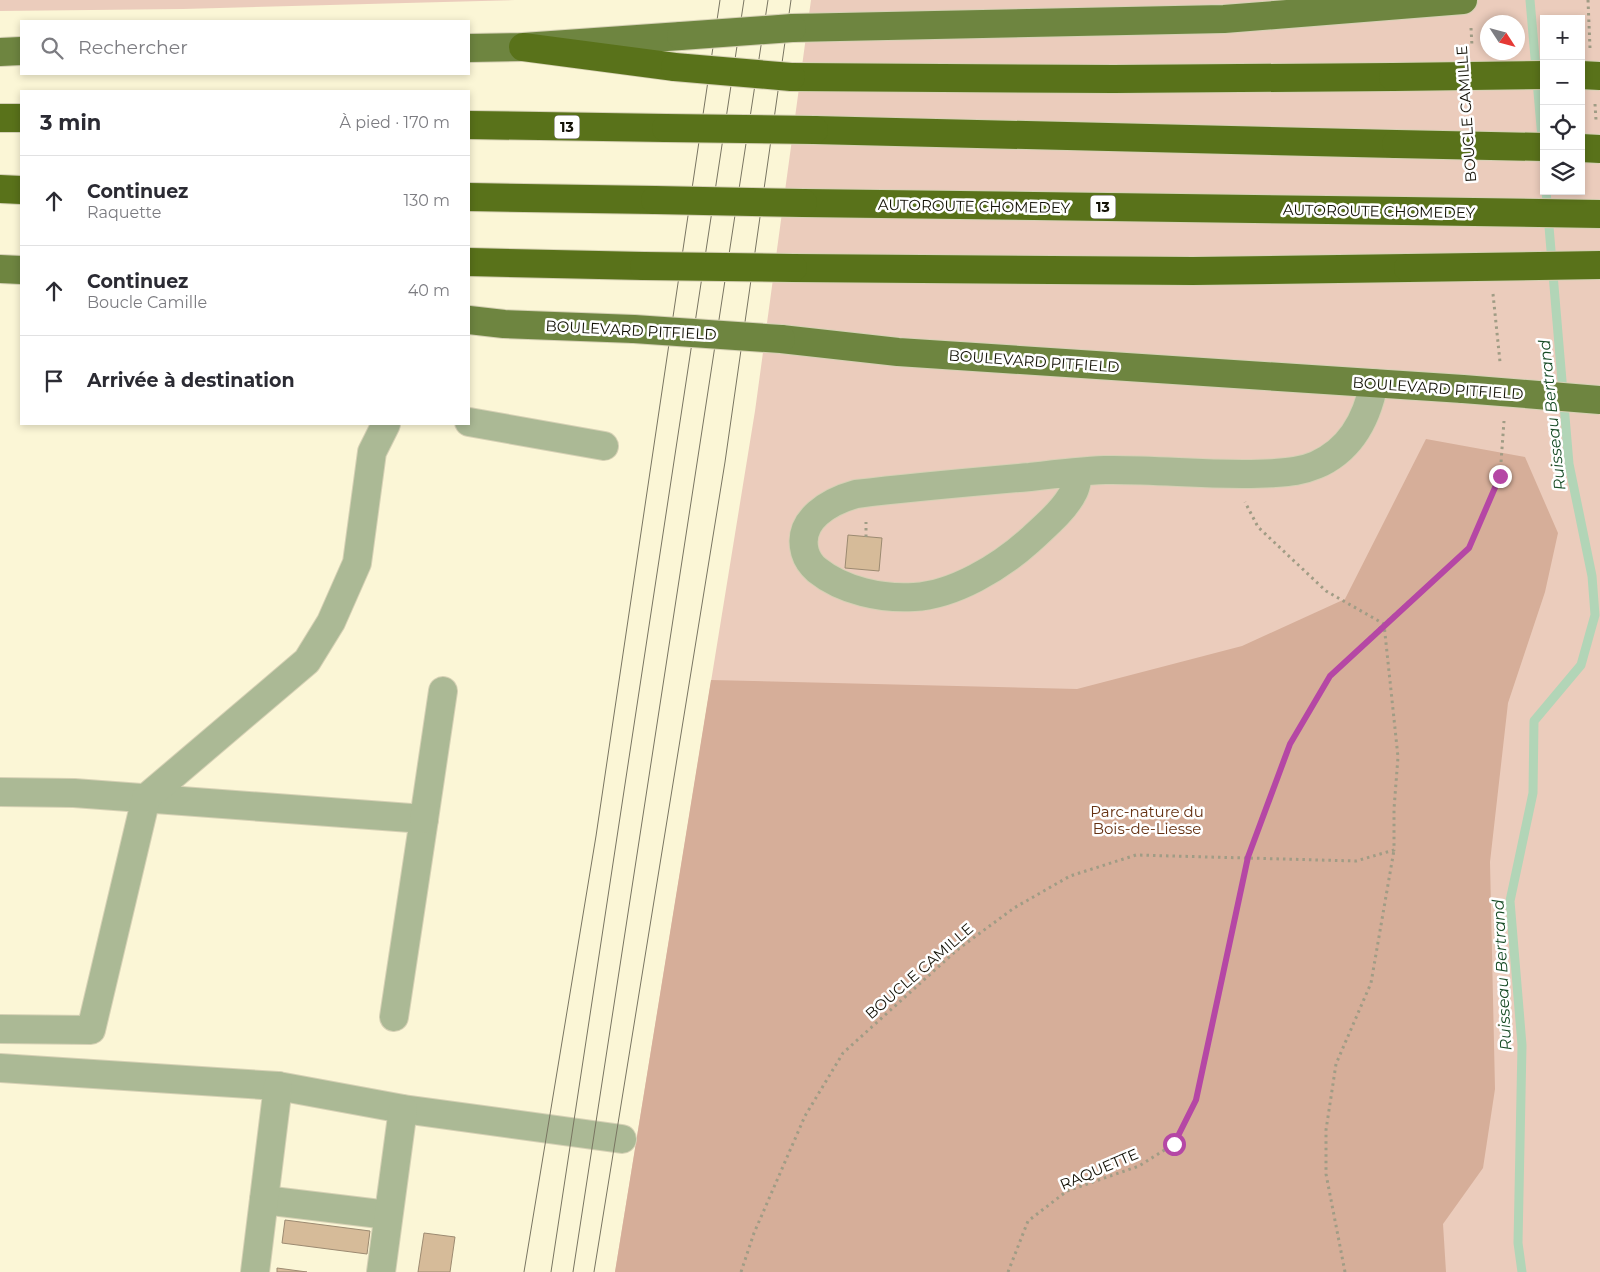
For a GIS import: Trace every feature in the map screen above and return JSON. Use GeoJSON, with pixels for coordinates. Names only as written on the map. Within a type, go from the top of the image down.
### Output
{"type":"FeatureCollection","features":[{"type":"Feature","properties":{"kind":"highway"},"geometry":{"type":"LineString","coordinates":[[523,47],[675,67],[822,77],[1124,79],[1540,75]]}},
{"type":"Feature","properties":{"kind":"highway"},"geometry":{"type":"LineString","coordinates":[[1585,75],[1600,76]]}},
{"type":"Feature","properties":{"kind":"highway"},"geometry":{"type":"LineString","coordinates":[[0,118],[20,118]]}},
{"type":"Feature","properties":{"kind":"highway","name":"13"},"geometry":{"type":"LineString","coordinates":[[470,125],[814,130],[1540,147]]}},
{"type":"Feature","properties":{"kind":"highway"},"geometry":{"type":"LineString","coordinates":[[1585,148],[1600,149]]}},
{"type":"Feature","properties":{"kind":"highway"},"geometry":{"type":"LineString","coordinates":[[0,189],[20,190]]}},
{"type":"Feature","properties":{"kind":"highway","name":"AUTOROUTE CHOMEDEY"},"geometry":{"type":"LineString","coordinates":[[470,197],[803,204],[1600,214]]}},
{"type":"Feature","properties":{"kind":"highway"},"geometry":{"type":"LineString","coordinates":[[470,262],[793,268],[1193,271],[1600,265]]}},
{"type":"Feature","properties":{"kind":"main road"},"geometry":{"type":"LineString","coordinates":[[470,48],[523,47],[830,27],[1224,19],[1398,6],[1467,12]]}},
{"type":"Feature","properties":{"kind":"main road"},"geometry":{"type":"LineString","coordinates":[[0,52],[20,51]]}},
{"type":"Feature","properties":{"kind":"main road"},"geometry":{"type":"LineString","coordinates":[[0,269],[20,270]]}},
{"type":"Feature","properties":{"kind":"main road","name":"BOULEVARD PITFIELD"},"geometry":{"type":"LineString","coordinates":[[470,320],[504,324],[634,329],[781,339],[908,353],[1463,389],[1600,400]]}},
{"type":"Feature","properties":{"kind":"lane"},"geometry":{"type":"LineString","coordinates":[[1079,472],[1074,490],[1065,504],[1043,528],[1016,552],[976,577],[943,591],[916,597],[893,596],[858,590],[840,584],[815,569],[807,559],[803,545],[807,526],[820,510],[838,499],[856,494],[1079,472],[1105,470],[1230,475],[1292,473],[1316,465],[1333,455],[1349,442],[1370,406],[1374,383]]}},
{"type":"Feature","properties":{"kind":"lane"},"geometry":{"type":"LineString","coordinates":[[470,422],[604,446]]}},
{"type":"Feature","properties":{"kind":"lane"},"geometry":{"type":"LineString","coordinates":[[0,1028],[91,1030],[146,798],[307,661],[332,622],[357,563],[372,452],[386,425]]}},
{"type":"Feature","properties":{"kind":"lane"},"geometry":{"type":"LineString","coordinates":[[394,1017],[443,691]]}},
{"type":"Feature","properties":{"kind":"lane"},"geometry":{"type":"LineString","coordinates":[[0,792],[74,793],[424,819]]}},
{"type":"Feature","properties":{"kind":"lane"},"geometry":{"type":"LineString","coordinates":[[0,1068],[278,1086],[403,1109],[622,1139]]}},
{"type":"Feature","properties":{"kind":"lane"},"geometry":{"type":"LineString","coordinates":[[255,1272],[278,1086]]}},
{"type":"Feature","properties":{"kind":"lane"},"geometry":{"type":"LineString","coordinates":[[381,1272],[403,1109]]}},
{"type":"Feature","properties":{"kind":"lane"},"geometry":{"type":"LineString","coordinates":[[264,1200],[388,1215]]}},
{"type":"Feature","properties":{"kind":"path","name":"BOUCLE CAMILLE"},"geometry":{"type":"LineString","coordinates":[[1467,12],[1472,49]]}},
{"type":"Feature","properties":{"kind":"path"},"geometry":{"type":"LineString","coordinates":[[1492,286],[1500,363]]}},
{"type":"Feature","properties":{"kind":"path"},"geometry":{"type":"LineString","coordinates":[[1384,624],[1469,548],[1500,476],[1505,411]]}},
{"type":"Feature","properties":{"kind":"path"},"geometry":{"type":"LineString","coordinates":[[1230,475],[1258,527],[1326,591],[1384,624]]}},
{"type":"Feature","properties":{"kind":"path"},"geometry":{"type":"LineString","coordinates":[[1345,1272],[1326,1174],[1326,1130],[1336,1064],[1372,983],[1394,850],[1394,809],[1398,757],[1384,624]]}},
{"type":"Feature","properties":{"kind":"path","name":"RAQUETTE"},"geometry":{"type":"LineString","coordinates":[[1008,1272],[1028,1221],[1059,1197],[1067,1191],[1139,1166],[1174,1144],[1196,1100],[1248,857],[1290,744],[1330,676],[1384,624]]}},
{"type":"Feature","properties":{"kind":"path","name":"BOUCLE CAMILLE"},"geometry":{"type":"LineString","coordinates":[[741,1272],[754,1234],[805,1116],[843,1053],[956,950],[1014,908],[1080,873],[1136,855],[1356,861],[1394,850]]}},
{"type":"Feature","properties":{"kind":"green space"},"geometry":{"type":"Polygon","coordinates":[[[0,0],[515,0],[183,9],[0,11],[0,0]]]}},
{"type":"Feature","properties":{"kind":"green space","name":"Parc-nature du Bois-de-Liesse"},"geometry":{"type":"Polygon","coordinates":[[[811,0],[1600,0],[1600,1272],[615,1272],[755,411],[811,0]]]}},
{"type":"Feature","properties":{"kind":"green space"},"geometry":{"type":"Polygon","coordinates":[[[1426,439],[1525,457],[1558,533],[1545,592],[1508,703],[1490,862],[1495,1089],[1483,1168],[1443,1224],[1446,1272],[615,1272],[711,680],[1077,689],[1242,646],[1345,599],[1426,439]]]}},
{"type":"Feature","properties":{"kind":"building"},"geometry":{"type":"Polygon","coordinates":[[[848,535],[882,538],[879,571],[845,568],[848,535]]]}},
{"type":"Feature","properties":{"kind":"building"},"geometry":{"type":"Polygon","coordinates":[[[285,1220],[370,1231],[367,1254],[282,1243],[285,1220]]]}},
{"type":"Feature","properties":{"kind":"building"},"geometry":{"type":"Polygon","coordinates":[[[424,1233],[455,1237],[450,1272],[418,1272],[424,1233]]]}},
{"type":"Feature","properties":{"kind":"building"},"geometry":{"type":"Polygon","coordinates":[[[277,1268],[307,1272],[277,1272],[277,1268]]]}},
{"type":"Feature","properties":{"kind":"waterway","name":"Ruisseau Bertrand"},"geometry":{"type":"LineString","coordinates":[[1530,0],[1543,150]]}},
{"type":"Feature","properties":{"kind":"waterway","name":"Ruisseau Bertrand"},"geometry":{"type":"LineString","coordinates":[[1522,1272],[1518,1243],[1522,1045],[1510,901],[1533,793],[1534,721],[1581,665],[1595,615],[1592,576],[1569,464],[1546,195]]}},
{"type":"Feature","properties":{"kind":"tram line"},"geometry":{"type":"LineString","coordinates":[[524,1272],[596,836],[720,0]]}},
{"type":"Feature","properties":{"kind":"tram line"},"geometry":{"type":"LineString","coordinates":[[551,1272],[744,0]]}},
{"type":"Feature","properties":{"kind":"tram line"},"geometry":{"type":"LineString","coordinates":[[573,1272],[768,0]]}},
{"type":"Feature","properties":{"kind":"tram line"},"geometry":{"type":"LineString","coordinates":[[594,1272],[725,462],[791,0]]}},
{"type":"Feature","properties":{"kind":"route"},"geometry":{"type":"LineString","coordinates":[[1174,1144],[1196,1100],[1248,857],[1290,744],[1330,676],[1384,624],[1469,548],[1500,476]]}}]}
